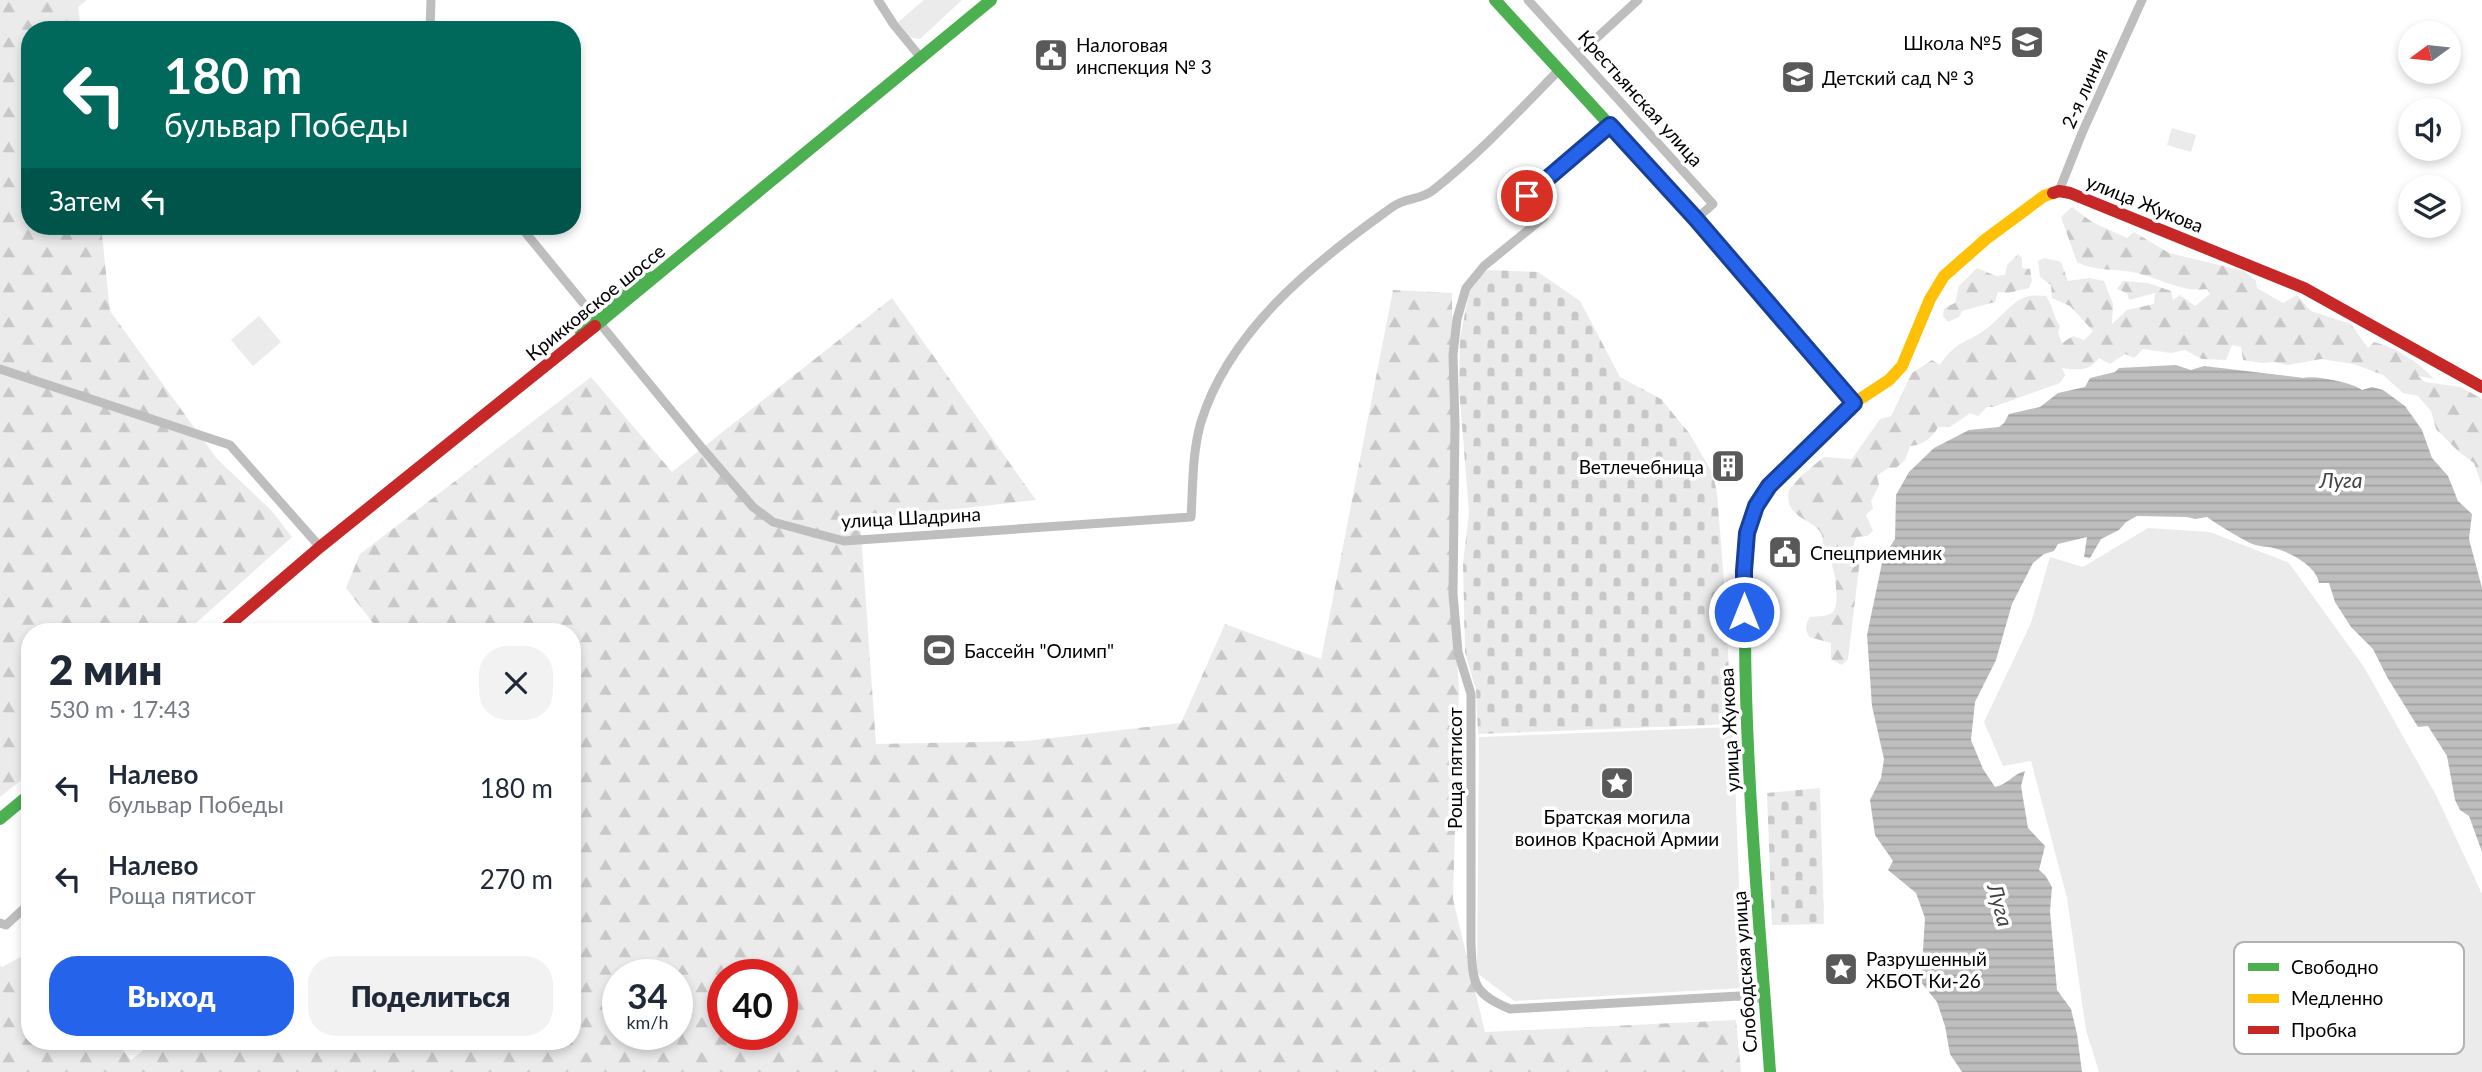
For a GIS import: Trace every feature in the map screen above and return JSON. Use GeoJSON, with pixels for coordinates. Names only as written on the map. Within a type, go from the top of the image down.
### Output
{"type":"FeatureCollection","features":[{"type":"Feature","properties":{"kind":"street"},"geometry":{"type":"LineString","coordinates":[[430,21],[431,0]]}},
{"type":"Feature","properties":{"kind":"street"},"geometry":{"type":"LineString","coordinates":[[878,0],[919,56],[979,0]]}},
{"type":"Feature","properties":{"kind":"street","name":"Крикковское шоссе"},"geometry":{"type":"LineString","coordinates":[[231,623],[318,545],[991,0]]}},
{"type":"Feature","properties":{"kind":"street"},"geometry":{"type":"LineString","coordinates":[[1495,0],[1696,219],[1854,403]]}},
{"type":"Feature","properties":{"kind":"street","name":"Крестьянская улица"},"geometry":{"type":"LineString","coordinates":[[1528,0],[1713,204],[1696,219]]}},
{"type":"Feature","properties":{"kind":"street"},"geometry":{"type":"LineString","coordinates":[[1578,55],[1638,0]]}},
{"type":"Feature","properties":{"kind":"street","name":"2-я линия"},"geometry":{"type":"LineString","coordinates":[[2059,191],[2082,133],[2143,0]]}},
{"type":"Feature","properties":{"kind":"street","name":"улица Шадрина"},"geometry":{"type":"LineString","coordinates":[[528,235],[702,448],[753,507],[773,522],[844,541],[1191,517],[1194,455],[1201,422],[1220,376],[1259,322],[1310,271],[1363,228],[1400,202],[1428,194],[1477,153],[1559,70]]}},
{"type":"Feature","properties":{"kind":"street","name":"Роща пятисот"},"geometry":{"type":"LineString","coordinates":[[1610,125],[1527,196],[1544,217],[1484,266],[1466,288],[1457,319],[1453,355],[1455,424],[1452,594],[1458,652],[1471,694],[1473,979],[1486,999],[1510,1009],[1739,996],[1765,999]]}},
{"type":"Feature","properties":{"kind":"street","name":"улица Жукова"},"geometry":{"type":"LineString","coordinates":[[1756,869],[1744,571],[1747,533],[1756,506],[1769,486],[1854,403],[1889,380],[1902,366],[1930,299],[1944,276],[2044,196],[2059,191],[2084,198],[2304,288],[2482,387]]}},
{"type":"Feature","properties":{"kind":"street"},"geometry":{"type":"LineString","coordinates":[[0,369],[230,445],[318,545],[221,623]]}},
{"type":"Feature","properties":{"kind":"street"},"geometry":{"type":"LineString","coordinates":[[0,811],[21,794]]}},
{"type":"Feature","properties":{"kind":"street"},"geometry":{"type":"LineString","coordinates":[[0,819],[21,802]]}},
{"type":"Feature","properties":{"kind":"street","name":"Слободская улица"},"geometry":{"type":"LineString","coordinates":[[1756,869],[1770,1072]]}},
{"type":"Feature","properties":{"kind":"street"},"geometry":{"type":"LineString","coordinates":[[0,923],[6,925],[21,912]]}},
{"type":"Feature","properties":{"kind":"green space"},"geometry":{"type":"Polygon","coordinates":[[[0,0],[87,0],[78,7],[80,21],[21,21],[21,235],[102,235],[110,311],[217,459],[271,510],[292,537],[196,623],[21,623],[21,780],[0,797],[0,0]]]}},
{"type":"Feature","properties":{"kind":"green space"},"geometry":{"type":"Polygon","coordinates":[[[924,0],[962,0],[920,39],[908,37],[897,23],[924,0]]]}},
{"type":"Feature","properties":{"kind":"green space"},"geometry":{"type":"Polygon","coordinates":[[[2172,128],[2196,135],[2191,152],[2167,145],[2172,128]]]}},
{"type":"Feature","properties":{"kind":"green space"},"geometry":{"type":"Polygon","coordinates":[[[2072,207],[2092,222],[2127,238],[2134,232],[2169,253],[2244,271],[2256,281],[2257,288],[2283,303],[2297,295],[2311,311],[2351,324],[2368,348],[2374,342],[2414,361],[2434,379],[2418,376],[2425,382],[2461,387],[2482,399],[2482,486],[2474,463],[2436,429],[2431,411],[2418,396],[2403,393],[2383,375],[2354,364],[2321,359],[2288,365],[2262,363],[2243,360],[2241,347],[2232,345],[2226,360],[2202,359],[2185,350],[2171,353],[2143,349],[2134,358],[2125,354],[2110,364],[2099,358],[2087,368],[2062,368],[2065,375],[2060,383],[1987,407],[1978,416],[1970,413],[1950,427],[1938,427],[1926,441],[1910,446],[1905,460],[1896,468],[1888,468],[1877,476],[1879,485],[1871,501],[1873,508],[1866,515],[1873,531],[1867,536],[1856,537],[1852,550],[1860,559],[1848,659],[1842,665],[1831,659],[1831,643],[1809,637],[1806,629],[1810,617],[1825,616],[1833,612],[1836,594],[1832,564],[1822,552],[1821,533],[1796,514],[1788,500],[1789,490],[1802,475],[1824,457],[1852,459],[1880,419],[1891,416],[1912,373],[1932,360],[1940,365],[1958,345],[1984,331],[2021,299],[2036,295],[2046,296],[2060,326],[2058,333],[2062,343],[2073,336],[2084,340],[2093,331],[2070,306],[2052,298],[2051,285],[2040,277],[2038,261],[2045,258],[2061,262],[2068,281],[2089,278],[2104,281],[2113,304],[2112,324],[2127,310],[2154,304],[2155,293],[2129,300],[2127,293],[2117,289],[2123,281],[2148,283],[2171,291],[2173,300],[2180,295],[2195,306],[2210,294],[2207,289],[2189,289],[2137,273],[2091,267],[2077,262],[2061,217],[2072,207]]]}},
{"type":"Feature","properties":{"kind":"green space"},"geometry":{"type":"Polygon","coordinates":[[[2018,254],[2022,258],[2022,268],[2030,269],[2032,281],[2029,288],[2008,293],[1998,292],[1995,302],[1962,311],[1959,317],[1948,322],[1943,316],[1944,308],[1955,303],[1959,286],[1977,268],[1996,276],[2005,275],[2007,265],[2018,254]]]}},
{"type":"Feature","properties":{"kind":"green space"},"geometry":{"type":"Polygon","coordinates":[[[1487,270],[1538,272],[1580,301],[1620,377],[1661,399],[1689,433],[1712,472],[1717,492],[1732,724],[1478,734],[1476,690],[1465,652],[1463,564],[1469,512],[1459,388],[1460,338],[1470,288],[1487,270]]]}},
{"type":"Feature","properties":{"kind":"green space"},"geometry":{"type":"Polygon","coordinates":[[[1393,290],[1452,293],[1453,594],[1459,690],[1453,899],[1485,1032],[1736,1020],[1741,1072],[0,1072],[0,965],[2,967],[21,957],[21,1050],[123,1050],[131,1060],[144,1050],[581,1050],[581,623],[373,623],[346,588],[360,554],[591,377],[672,472],[892,298],[1036,500],[860,520],[876,744],[1026,741],[1181,723],[1225,624],[1321,659],[1393,290]]]}},
{"type":"Feature","properties":{"kind":"green space"},"geometry":{"type":"Polygon","coordinates":[[[259,316],[281,342],[253,366],[231,340],[259,316]]]}},
{"type":"Feature","properties":{"kind":"green space"},"geometry":{"type":"Polygon","coordinates":[[[2148,528],[2210,532],[2289,563],[2364,667],[2436,795],[2482,894],[2482,1072],[2099,1072],[2086,1030],[2067,898],[2031,761],[2003,766],[1984,722],[2031,623],[2050,557],[2083,567],[2148,528]]]}},
{"type":"Feature","properties":{"kind":"green space"},"geometry":{"type":"Polygon","coordinates":[[[1733,727],[1743,988],[1514,1001],[1477,973],[1479,737],[1733,727]]]}},
{"type":"Feature","properties":{"kind":"green space"},"geometry":{"type":"Polygon","coordinates":[[[1820,788],[1824,924],[1772,925],[1767,793],[1820,788]]]}},
{"type":"Feature","properties":{"kind":"water","name":"Луга"},"geometry":{"type":"Polygon","coordinates":[[[2176,365],[2191,370],[2204,366],[2325,379],[2362,390],[2372,387],[2383,390],[2405,406],[2422,430],[2432,458],[2448,476],[2458,501],[2472,514],[2469,539],[2482,588],[2482,852],[2469,816],[2460,810],[2455,800],[2447,756],[2428,726],[2418,727],[2373,649],[2351,627],[2335,602],[2329,583],[2319,583],[2314,572],[2303,562],[2283,551],[2250,543],[2207,517],[2195,519],[2137,516],[2119,530],[2101,539],[2090,558],[2084,557],[2087,537],[2058,544],[2054,551],[2044,554],[2033,563],[2012,604],[1996,660],[1975,702],[1971,740],[1983,769],[1995,787],[2025,771],[2021,786],[2028,828],[2045,846],[2039,870],[2052,887],[2050,911],[2057,990],[2071,1009],[2082,1072],[1962,1072],[1950,1054],[1937,1002],[1921,982],[1925,918],[1916,893],[1888,870],[1893,861],[1875,835],[1870,800],[1881,778],[1884,759],[1872,706],[1867,635],[1883,558],[1895,539],[1896,495],[1909,472],[1934,448],[1969,430],[1999,427],[2009,414],[2040,407],[2058,393],[2085,387],[2090,378],[2115,372],[2119,368],[2176,365]]]}},
{"type":"Feature","properties":{"kind":"traffic: fast"},"geometry":{"type":"LineString","coordinates":[[595,326],[991,0]]}},
{"type":"Feature","properties":{"kind":"traffic: fast"},"geometry":{"type":"LineString","coordinates":[[1495,0],[1696,219],[1854,403]]}},
{"type":"Feature","properties":{"kind":"traffic: fast"},"geometry":{"type":"LineString","coordinates":[[579,329],[646,274]]}},
{"type":"Feature","properties":{"kind":"traffic: fast"},"geometry":{"type":"LineString","coordinates":[[1770,1072],[1748,746],[1744,554],[1750,521],[1761,497],[1774,480],[1812,444]]}},
{"type":"Feature","properties":{"kind":"traffic: fast"},"geometry":{"type":"LineString","coordinates":[[0,819],[21,802]]}},
{"type":"Feature","properties":{"kind":"traffic: slow"},"geometry":{"type":"LineString","coordinates":[[1812,444],[1854,403],[1889,380],[1902,366],[1930,299],[1944,276],[1986,239],[2044,196],[2053,193]]}},
{"type":"Feature","properties":{"kind":"traffic: jam"},"geometry":{"type":"LineString","coordinates":[[2053,193],[2070,193],[2304,288],[2482,387]]}},
{"type":"Feature","properties":{"kind":"traffic: jam"},"geometry":{"type":"LineString","coordinates":[[231,623],[320,547],[595,326]]}},
{"type":"Feature","properties":{"kind":"place","name":"Школа №5"},"geometry":{"type":"Point","coordinates":[2027,42]}},
{"type":"Feature","properties":{"kind":"place","name":"Налоговая инспекция № 3"},"geometry":{"type":"Point","coordinates":[1051,55]}},
{"type":"Feature","properties":{"kind":"place","name":"Детский сад № 3"},"geometry":{"type":"Point","coordinates":[1798,77]}},
{"type":"Feature","properties":{"kind":"place","name":"Ветлечебница"},"geometry":{"type":"Point","coordinates":[1728,466]}},
{"type":"Feature","properties":{"kind":"place","name":"Спецприемник"},"geometry":{"type":"Point","coordinates":[1785,552]}},
{"type":"Feature","properties":{"kind":"place","name":"Бассейн \"Олимп\""},"geometry":{"type":"Point","coordinates":[939,650]}},
{"type":"Feature","properties":{"kind":"place","name":"Братская могила воинов Красной Армии"},"geometry":{"type":"Point","coordinates":[1617,783]}},
{"type":"Feature","properties":{"kind":"place","name":"Разрушенный ЖБОТ Ки-26"},"geometry":{"type":"Point","coordinates":[1841,969]}},
{"type":"Feature","properties":{"kind":"route"},"geometry":{"type":"LineString","coordinates":[[1527,196],[1590,145],[1610,125],[1696,219],[1854,403],[1810,449],[1769,486],[1756,506],[1747,533],[1744,612]]}}]}
